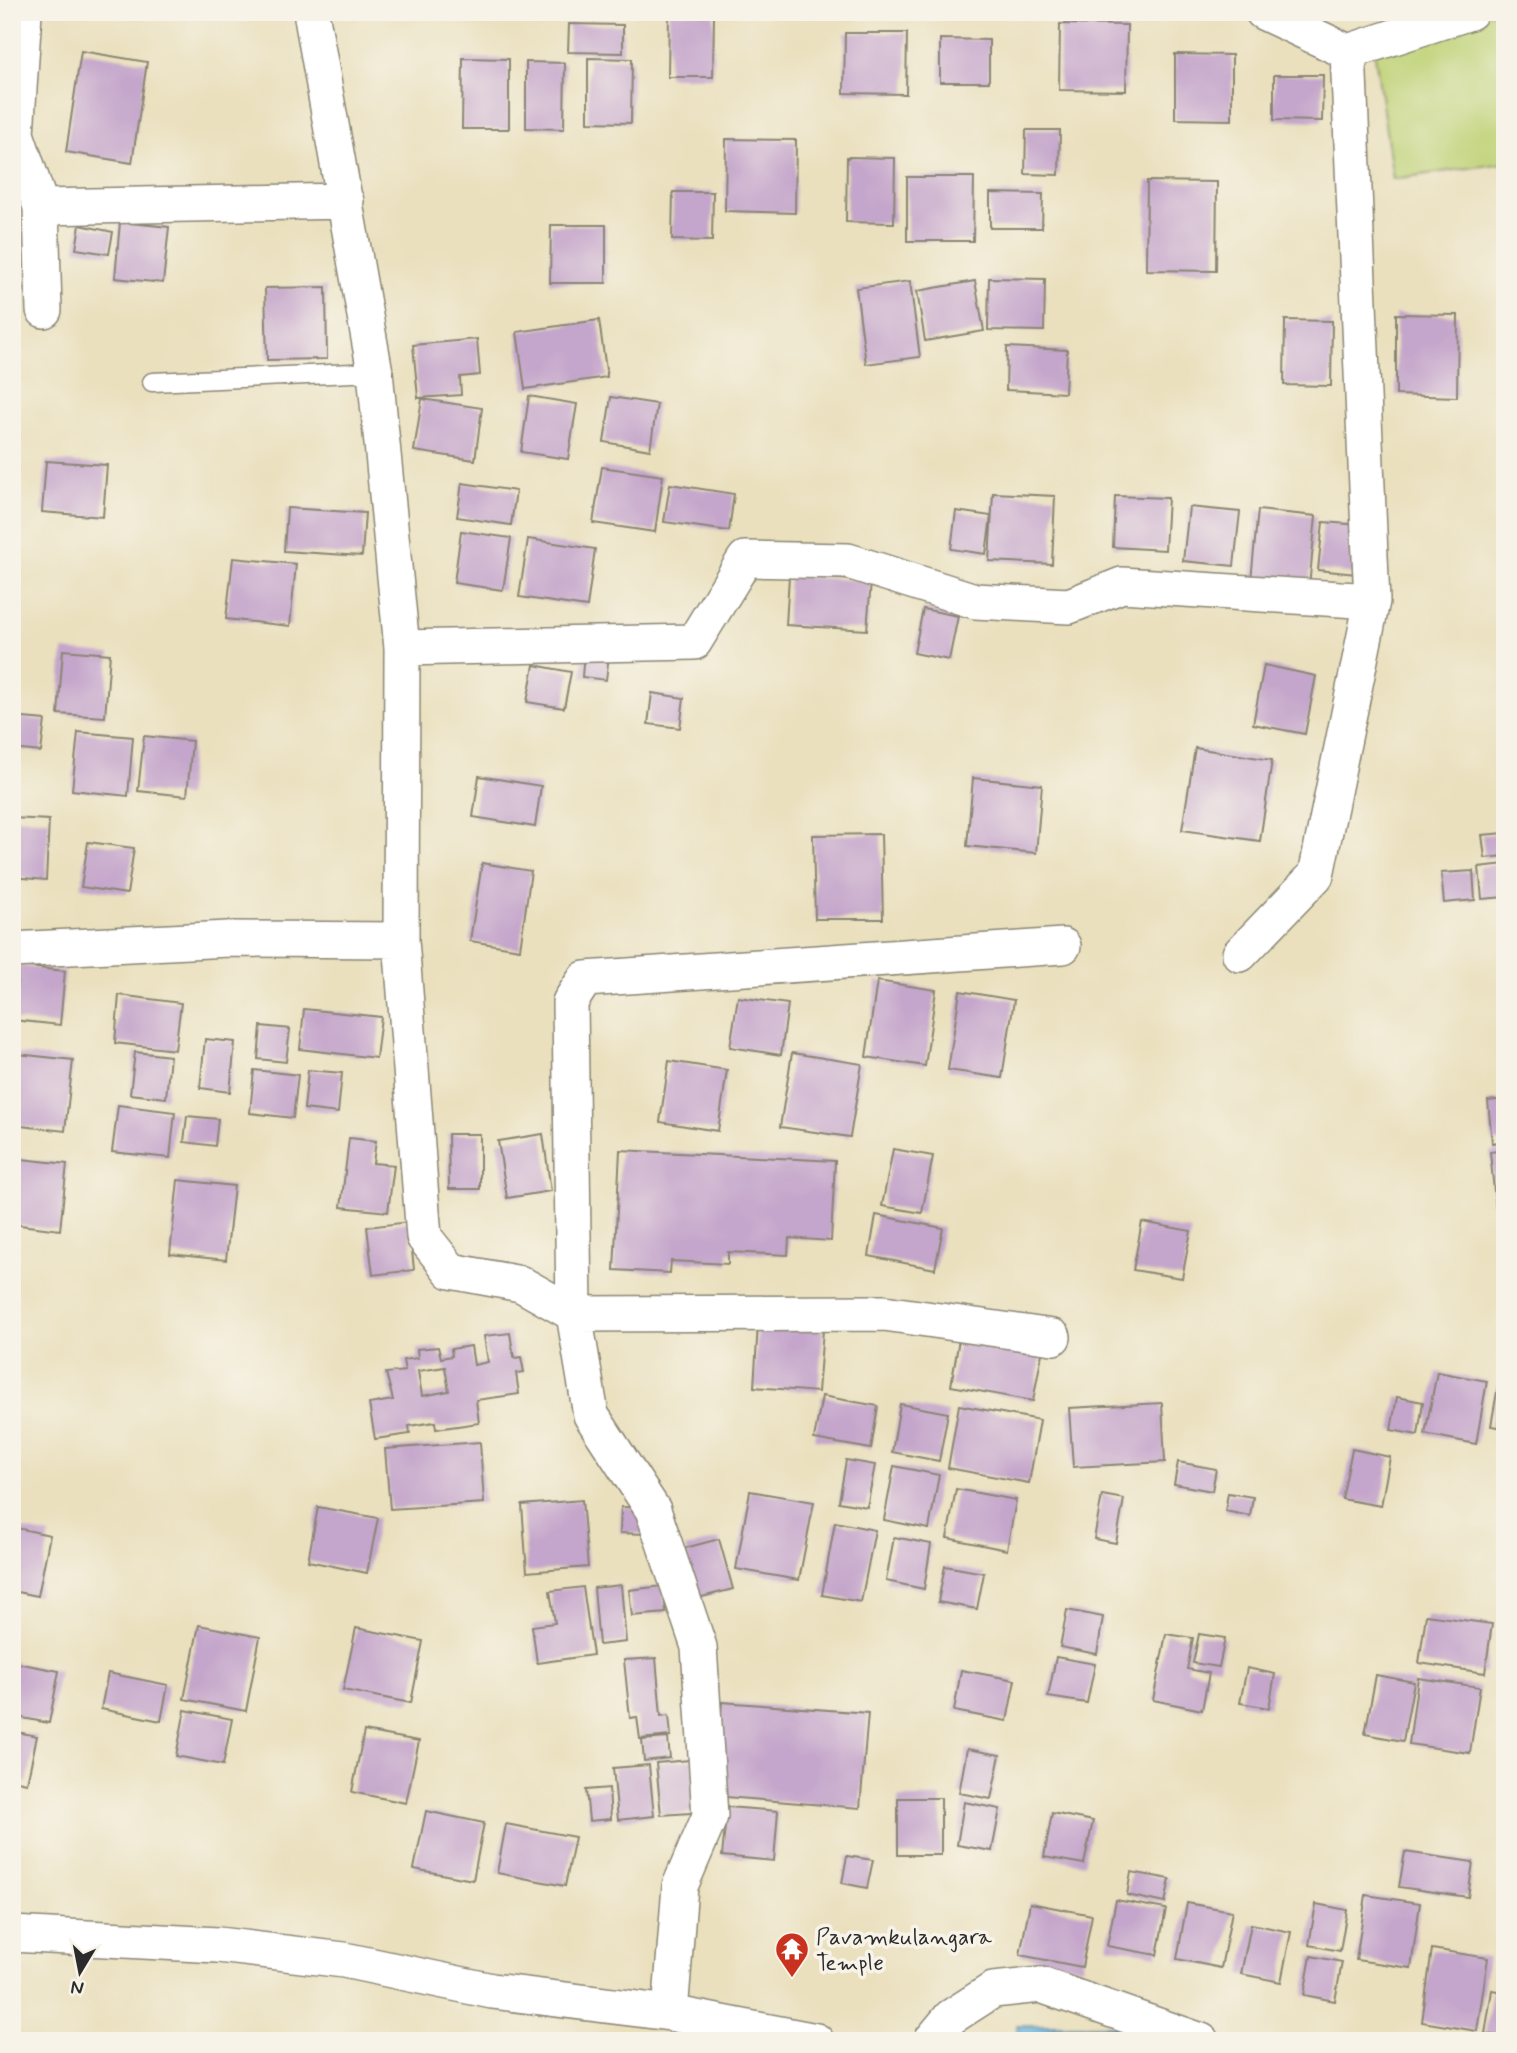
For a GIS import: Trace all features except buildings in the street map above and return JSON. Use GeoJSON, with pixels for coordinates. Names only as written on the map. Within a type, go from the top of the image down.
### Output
{"type":"FeatureCollection","features":[{"type":"Feature","properties":{"kind":"street"},"geometry":{"type":"LineString","coordinates":[[24,12],[16,134],[41,206],[44,310]]}},
{"type":"Feature","properties":{"kind":"street"},"geometry":{"type":"LineString","coordinates":[[311,12],[375,372],[402,648],[401,940],[424,1237],[451,1271],[521,1284],[574,1314],[884,1313],[1053,1337]]}},
{"type":"Feature","properties":{"kind":"street"},"geometry":{"type":"LineString","coordinates":[[1262,12],[1349,52],[1470,12]]}},
{"type":"Feature","properties":{"kind":"street"},"geometry":{"type":"LineString","coordinates":[[1240,954],[1316,875],[1372,601],[1349,52]]}},
{"type":"Feature","properties":{"kind":"street"},"geometry":{"type":"LineString","coordinates":[[41,206],[345,201]]}},
{"type":"Feature","properties":{"kind":"street"},"geometry":{"type":"LineString","coordinates":[[402,648],[694,642],[745,559],[848,561],[975,601],[1069,606],[1122,585],[1372,601]]}},
{"type":"Feature","properties":{"kind":"street"},"geometry":{"type":"LineString","coordinates":[[12,950],[228,939],[401,940]]}},
{"type":"Feature","properties":{"kind":"street"},"geometry":{"type":"LineString","coordinates":[[670,2013],[680,1886],[710,1816],[699,1647],[653,1510],[591,1415],[574,1314],[570,1002],[584,979],[1063,946]]}},
{"type":"Feature","properties":{"kind":"street"},"geometry":{"type":"LineString","coordinates":[[12,1934],[218,1945],[344,1960],[492,1991],[670,2013],[816,2041]]}},
{"type":"Feature","properties":{"kind":"street"},"geometry":{"type":"LineString","coordinates":[[932,2041],[951,2017],[993,1990],[1041,1985],[1201,2041]]}},
{"type":"Feature","properties":{"kind":"lane"},"geometry":{"type":"LineString","coordinates":[[152,382],[375,372]]}},
{"type":"Feature","properties":{"kind":"green space"},"geometry":{"type":"Polygon","coordinates":[[[1425,12],[1505,12],[1505,163],[1393,179],[1371,28],[1425,12]]]}},
{"type":"Feature","properties":{"kind":"water"},"geometry":{"type":"Polygon","coordinates":[[[1017,2025],[1196,2026],[1196,2041],[1017,2041],[1017,2025]]]}},
{"type":"Feature","properties":{"kind":"place","name":"Pavamkulangara Temple"},"geometry":{"type":"Point","coordinates":[792,1979]}}]}
